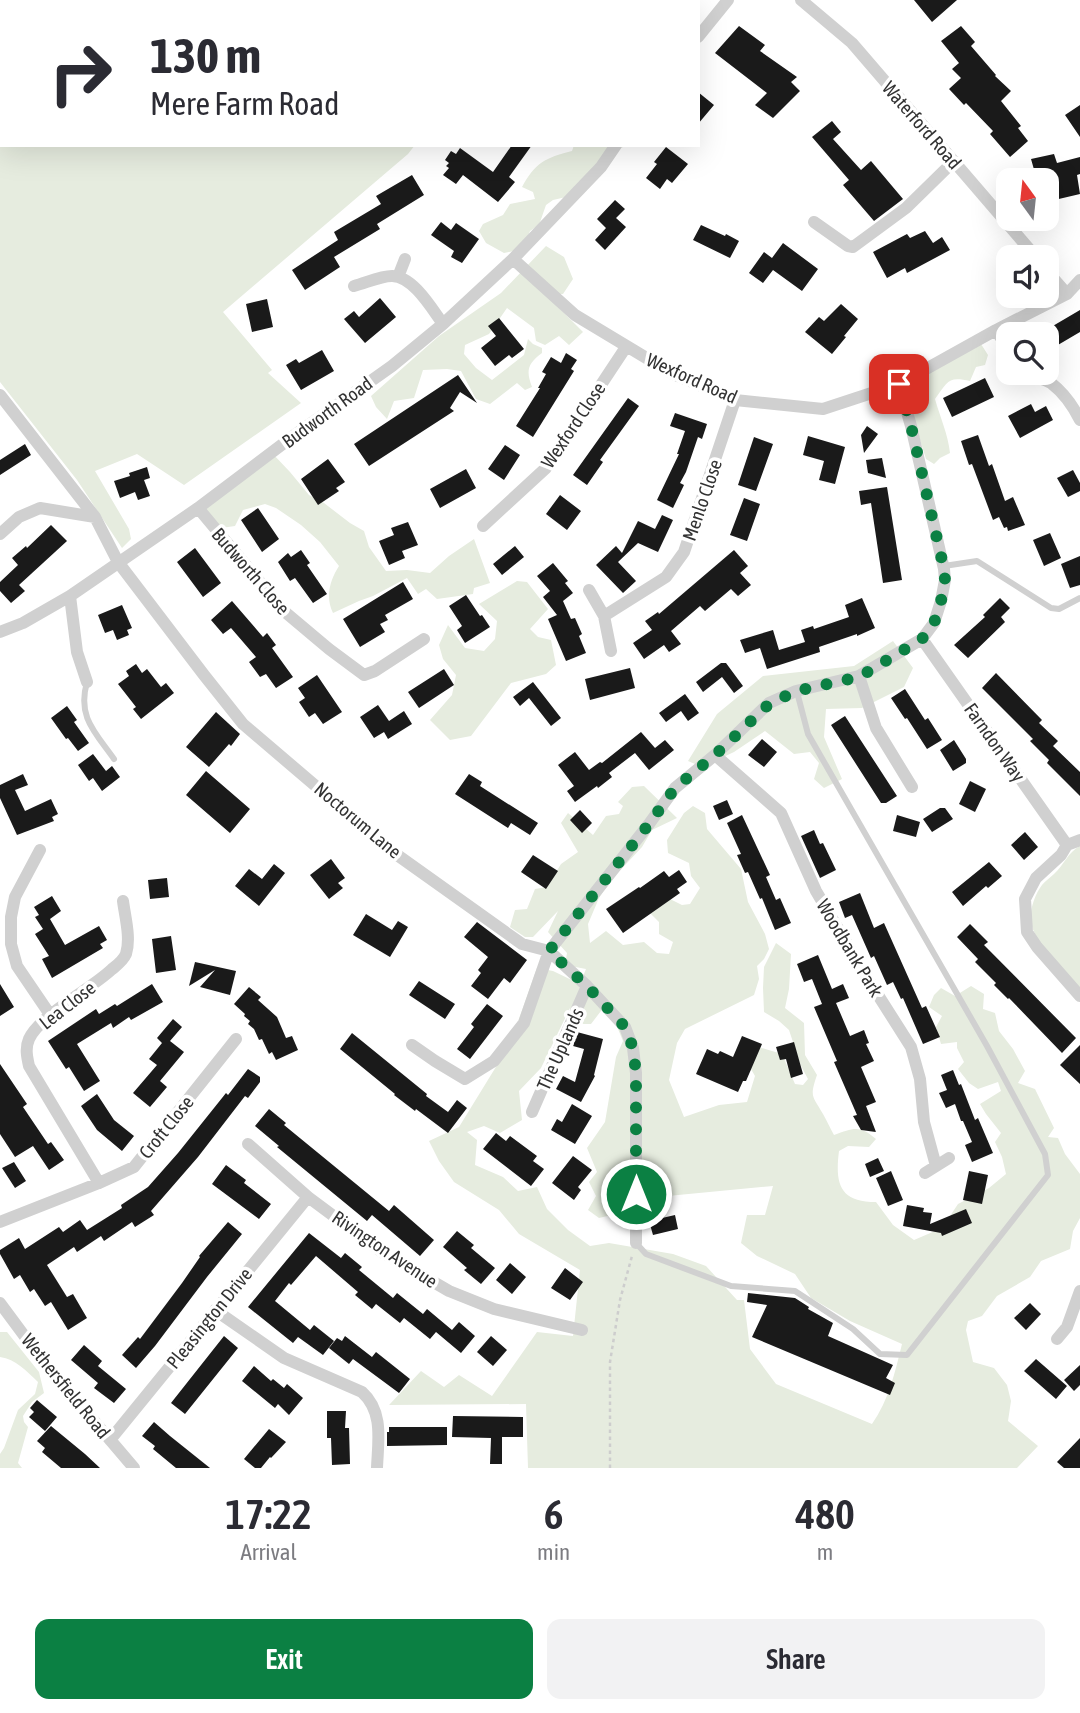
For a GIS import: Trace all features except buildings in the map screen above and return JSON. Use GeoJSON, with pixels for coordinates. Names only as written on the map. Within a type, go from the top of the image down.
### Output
{"type":"FeatureCollection","features":[{"type":"Feature","properties":{"kind":"street"},"geometry":{"type":"LineString","coordinates":[[700,34],[727,0]]}},
{"type":"Feature","properties":{"kind":"street","name":"Waterford Road"},"geometry":{"type":"LineString","coordinates":[[801,0],[852,43],[1025,245]]}},
{"type":"Feature","properties":{"kind":"street","name":"Budworth Road"},"geometry":{"type":"LineString","coordinates":[[0,632],[23,623],[70,596],[198,508],[392,366],[443,324],[513,259],[601,167],[615,147]]}},
{"type":"Feature","properties":{"kind":"street"},"geometry":{"type":"LineString","coordinates":[[814,222],[853,247],[906,208],[954,161]]}},
{"type":"Feature","properties":{"kind":"street"},"geometry":{"type":"LineString","coordinates":[[398,277],[405,259]]}},
{"type":"Feature","properties":{"kind":"street","name":"Wexford Road"},"geometry":{"type":"LineString","coordinates":[[513,259],[575,315],[673,374],[735,400],[824,409],[899,384],[996,330]]}},
{"type":"Feature","properties":{"kind":"street"},"geometry":{"type":"LineString","coordinates":[[354,286],[390,276],[398,277],[416,288],[443,324]]}},
{"type":"Feature","properties":{"kind":"street","name":"Wexford Road"},"geometry":{"type":"LineString","coordinates":[[1012,322],[1067,294],[1080,279]]}},
{"type":"Feature","properties":{"kind":"street"},"geometry":{"type":"LineString","coordinates":[[1059,285],[1067,294]]}},
{"type":"Feature","properties":{"kind":"street","name":"Wexford Close"},"geometry":{"type":"LineString","coordinates":[[483,526],[546,468],[626,347]]}},
{"type":"Feature","properties":{"kind":"street"},"geometry":{"type":"LineString","coordinates":[[412,1045],[465,1079],[494,1060],[524,1023],[549,951],[675,788],[769,704],[796,691],[859,677],[922,639],[934,623],[945,580],[944,566],[899,384]]}},
{"type":"Feature","properties":{"kind":"street"},"geometry":{"type":"LineString","coordinates":[[1052,385],[1072,403],[1080,421]]}},
{"type":"Feature","properties":{"kind":"street","name":"Noctorum Lane"},"geometry":{"type":"LineString","coordinates":[[0,395],[95,517],[118,562],[243,724],[393,852],[522,944],[549,951],[587,986],[625,1027],[633,1048],[636,1073],[636,1243]]}},
{"type":"Feature","properties":{"kind":"street","name":"Menlo Close"},"geometry":{"type":"LineString","coordinates":[[604,616],[666,577],[684,552],[735,400]]}},
{"type":"Feature","properties":{"kind":"street"},"geometry":{"type":"LineString","coordinates":[[0,534],[19,517],[40,508],[95,517]]}},
{"type":"Feature","properties":{"kind":"street","name":"Budworth Close"},"geometry":{"type":"LineString","coordinates":[[198,508],[285,612],[364,674],[375,671],[424,639]]}},
{"type":"Feature","properties":{"kind":"street"},"geometry":{"type":"LineString","coordinates":[[589,590],[604,616],[611,651]]}},
{"type":"Feature","properties":{"kind":"street"},"geometry":{"type":"LineString","coordinates":[[70,596],[77,652],[87,682]]}},
{"type":"Feature","properties":{"kind":"street","name":"Farndon Way"},"geometry":{"type":"LineString","coordinates":[[922,639],[1074,842],[1035,878],[1025,900],[1027,932],[1080,996]]}},
{"type":"Feature","properties":{"kind":"street"},"geometry":{"type":"LineString","coordinates":[[859,677],[876,729],[912,787]]}},
{"type":"Feature","properties":{"kind":"street","name":"Woodbank Park"},"geometry":{"type":"LineString","coordinates":[[715,755],[781,813],[816,891],[911,1046],[920,1079],[923,1122],[931,1169],[949,1158]]}},
{"type":"Feature","properties":{"kind":"street"},"geometry":{"type":"LineString","coordinates":[[40,850],[15,897],[11,917],[11,944],[17,966],[51,1016]]}},
{"type":"Feature","properties":{"kind":"street","name":"Lea Close"},"geometry":{"type":"LineString","coordinates":[[99,1183],[29,1066],[26,1054],[28,1041],[35,1030],[124,958],[128,945],[123,901]]}},
{"type":"Feature","properties":{"kind":"street","name":"The Uplands"},"geometry":{"type":"LineString","coordinates":[[532,1112],[587,986]]}},
{"type":"Feature","properties":{"kind":"street","name":"Croft Close"},"geometry":{"type":"LineString","coordinates":[[0,1222],[134,1167],[236,1039]]}},
{"type":"Feature","properties":{"kind":"street","name":"Rivington Avenue"},"geometry":{"type":"LineString","coordinates":[[248,1143],[308,1196],[382,1252],[449,1292],[494,1309],[582,1329]]}},
{"type":"Feature","properties":{"kind":"street","name":"Pleasington Drive"},"geometry":{"type":"LineString","coordinates":[[110,1440],[308,1196]]}},
{"type":"Feature","properties":{"kind":"street"},"geometry":{"type":"LineString","coordinates":[[1057,1339],[1067,1327],[1080,1291]]}},
{"type":"Feature","properties":{"kind":"street","name":"Wethersfield Road"},"geometry":{"type":"LineString","coordinates":[[1,1309],[134,1468]]}},
{"type":"Feature","properties":{"kind":"street"},"geometry":{"type":"LineString","coordinates":[[215,1310],[284,1358],[362,1392],[374,1407],[378,1421],[377,1468]]}},
{"type":"Feature","properties":{"kind":"lane"},"geometry":{"type":"LineString","coordinates":[[944,566],[977,561],[1051,608],[1059,609],[1080,598]]}},
{"type":"Feature","properties":{"kind":"lane"},"geometry":{"type":"LineString","coordinates":[[87,682],[83,701],[86,717],[114,759]]}},
{"type":"Feature","properties":{"kind":"lane"},"geometry":{"type":"LineString","coordinates":[[636,1243],[646,1254],[731,1286],[795,1291],[853,1329],[880,1354],[907,1355],[1048,1175],[1045,1154],[987,1046],[808,734],[796,691]]}},
{"type":"Feature","properties":{"kind":"path"},"geometry":{"type":"LineString","coordinates":[[610,1468],[610,1362],[620,1300],[636,1243]]}},
{"type":"Feature","properties":{"kind":"shaded area"},"geometry":{"type":"Polygon","coordinates":[[[0,147],[413,147],[223,312],[272,370],[268,373],[301,403],[184,485],[137,454],[95,471],[129,529],[131,539],[122,548],[77,480],[0,382],[0,147]]]}},
{"type":"Feature","properties":{"kind":"shaded area"},"geometry":{"type":"Polygon","coordinates":[[[573,147],[623,147],[611,152],[575,195],[553,200],[546,205],[539,225],[530,231],[523,249],[504,253],[486,243],[479,231],[483,224],[503,215],[510,204],[535,199],[533,192],[522,187],[537,166],[555,156],[572,151],[573,147]]]}},
{"type":"Feature","properties":{"kind":"shaded area"},"geometry":{"type":"Polygon","coordinates":[[[546,246],[564,257],[573,279],[563,294],[555,294],[554,303],[583,332],[569,345],[559,336],[545,345],[536,341],[534,328],[507,308],[489,334],[465,345],[464,354],[492,380],[524,355],[528,339],[542,348],[542,353],[529,368],[532,387],[525,390],[517,383],[490,404],[476,399],[461,371],[423,370],[414,398],[394,401],[387,419],[376,407],[371,396],[439,336],[501,293],[546,246]]]}},
{"type":"Feature","properties":{"kind":"shaded area"},"geometry":{"type":"Polygon","coordinates":[[[981,344],[988,355],[985,365],[976,367],[970,381],[957,379],[949,382],[935,399],[950,453],[934,464],[926,459],[910,408],[918,398],[916,380],[981,344]]]}},
{"type":"Feature","properties":{"kind":"shaded area"},"geometry":{"type":"Polygon","coordinates":[[[272,453],[309,495],[364,531],[369,547],[386,571],[430,573],[474,539],[490,583],[474,588],[473,594],[437,599],[426,589],[418,594],[407,578],[333,613],[329,601],[330,589],[339,566],[320,542],[301,525],[265,504],[243,510],[235,526],[221,528],[198,513],[272,453]]]}},
{"type":"Feature","properties":{"kind":"shaded area"},"geometry":{"type":"Polygon","coordinates":[[[517,581],[527,582],[548,609],[530,629],[538,637],[551,640],[556,665],[546,674],[511,683],[471,736],[450,740],[430,720],[452,695],[456,675],[443,659],[439,645],[448,625],[465,648],[484,651],[495,639],[497,621],[479,604],[517,581]]]}},
{"type":"Feature","properties":{"kind":"shaded area"},"geometry":{"type":"Polygon","coordinates":[[[893,641],[913,668],[904,687],[862,708],[826,709],[824,737],[842,779],[824,788],[814,779],[819,763],[810,752],[794,754],[765,731],[734,752],[702,767],[688,761],[717,714],[763,676],[854,666],[893,641]]]}},
{"type":"Feature","properties":{"kind":"shaded area"},"geometry":{"type":"Polygon","coordinates":[[[644,786],[677,818],[652,830],[642,847],[612,879],[599,898],[588,924],[590,943],[606,931],[623,945],[644,942],[657,953],[669,954],[673,942],[659,934],[659,922],[647,910],[668,898],[682,905],[690,904],[700,888],[691,876],[689,863],[668,853],[667,840],[684,813],[693,806],[705,813],[707,829],[741,869],[748,902],[765,934],[769,949],[757,966],[759,979],[754,995],[685,1029],[677,1043],[669,1080],[684,1117],[719,1105],[747,1102],[755,1076],[748,1064],[755,1046],[782,1054],[795,1084],[803,1085],[808,1079],[789,1030],[764,1012],[764,967],[776,943],[791,954],[785,1008],[804,1023],[805,1055],[817,1075],[813,1088],[815,1100],[834,1135],[856,1129],[865,1131],[876,1139],[869,1147],[848,1146],[839,1151],[838,1172],[842,1188],[854,1199],[876,1202],[893,1225],[914,1240],[942,1228],[958,1204],[989,1188],[1006,1174],[995,1142],[1001,1133],[980,1104],[1001,1091],[998,1082],[978,1089],[969,1083],[958,1069],[964,1062],[957,1042],[941,1044],[936,1027],[942,1016],[929,1007],[934,995],[941,988],[955,996],[971,986],[984,994],[983,1009],[995,1013],[999,1031],[1025,1071],[1018,1083],[1035,1089],[1054,1128],[1048,1137],[1058,1138],[1065,1154],[1080,1174],[1080,1218],[1073,1231],[1070,1249],[1041,1261],[1030,1277],[997,1296],[982,1316],[968,1321],[966,1330],[973,1362],[994,1368],[1007,1385],[1011,1401],[1008,1421],[1038,1446],[1017,1468],[528,1468],[526,1404],[389,1405],[421,1371],[444,1387],[459,1375],[492,1396],[537,1332],[573,1336],[580,1270],[519,1234],[499,1210],[454,1182],[429,1141],[459,1127],[510,1044],[537,968],[553,971],[580,984],[586,969],[565,965],[567,953],[548,932],[558,911],[533,937],[525,937],[510,927],[515,910],[527,909],[535,889],[547,887],[561,864],[578,852],[561,823],[568,813],[593,835],[606,816],[619,814],[623,806],[618,802],[632,787],[644,786]],[[604,1007],[591,1024],[577,1024],[570,1008],[541,1068],[519,1091],[522,1120],[500,1133],[484,1126],[467,1132],[477,1140],[475,1165],[503,1177],[518,1191],[537,1187],[547,1209],[568,1230],[590,1246],[609,1243],[673,1254],[706,1266],[737,1300],[744,1300],[750,1349],[776,1384],[872,1424],[887,1396],[902,1344],[850,1321],[811,1298],[795,1274],[757,1256],[741,1243],[747,1215],[765,1215],[773,1186],[626,1200],[620,1213],[599,1218],[588,1210],[596,1196],[589,1182],[597,1172],[587,1148],[605,1122],[616,1057],[623,1041],[611,1012],[604,1007]]]}},
{"type":"Feature","properties":{"kind":"shaded area"},"geometry":{"type":"Polygon","coordinates":[[[1080,846],[1080,988],[1044,947],[1033,930],[1031,918],[1033,903],[1042,885],[1080,846]]]}},
{"type":"Feature","properties":{"kind":"shaded area"},"geometry":{"type":"Polygon","coordinates":[[[0,1332],[7,1332],[39,1372],[44,1393],[32,1402],[23,1416],[28,1427],[18,1463],[22,1468],[0,1468],[0,1454],[18,1410],[35,1394],[38,1382],[16,1363],[0,1357],[0,1332]]]}},
{"type":"Feature","properties":{"kind":"route"},"geometry":{"type":"LineString","coordinates":[[636,1194],[636,1073],[633,1048],[625,1027],[587,986],[549,951],[675,788],[769,704],[796,691],[859,677],[922,639],[934,623],[944,589],[944,569],[899,384]]}}]}
